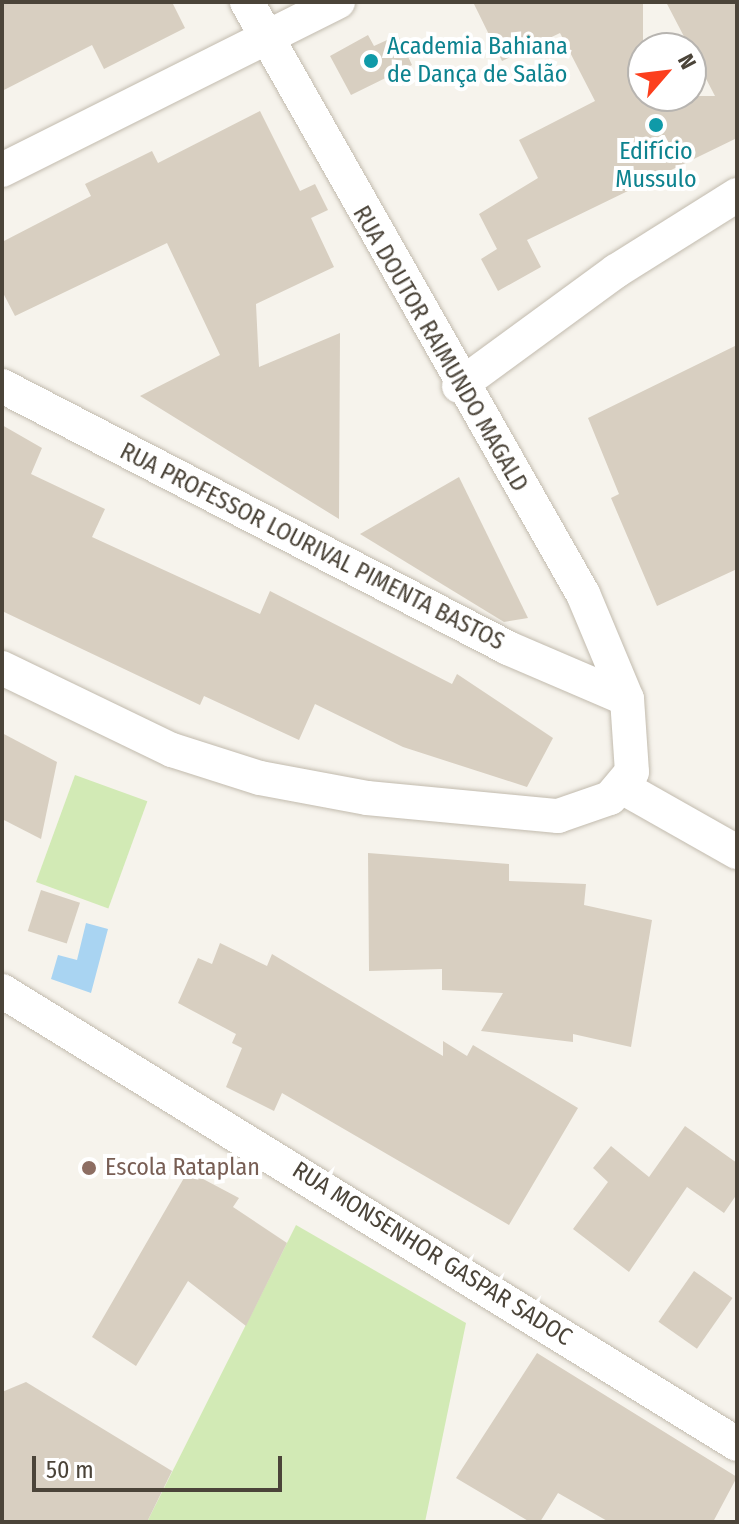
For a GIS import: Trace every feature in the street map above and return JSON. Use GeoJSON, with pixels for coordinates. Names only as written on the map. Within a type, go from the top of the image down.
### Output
{"type":"FeatureCollection","features":[{"type":"Feature","properties":{"kind":"street","name":"RUA DOUTOR RAIMUNDO MAGALD"},"geometry":{"type":"LineString","coordinates":[[247,2],[459,386],[583,594],[627,699]]}},
{"type":"Feature","properties":{"kind":"street"},"geometry":{"type":"LineString","coordinates":[[2,170],[338,2]]}},
{"type":"Feature","properties":{"kind":"street"},"geometry":{"type":"LineString","coordinates":[[459,386],[590,288],[737,195]]}},
{"type":"Feature","properties":{"kind":"street","name":"RUA PROFESSOR LOURIVAL PIMENTA BASTOS"},"geometry":{"type":"LineString","coordinates":[[2,386],[508,648],[627,699]]}},
{"type":"Feature","properties":{"kind":"street"},"geometry":{"type":"LineString","coordinates":[[2,668],[172,750],[260,778],[367,798],[544,815],[587,811],[622,787],[636,751],[627,699]]}},
{"type":"Feature","properties":{"kind":"street"},"geometry":{"type":"LineString","coordinates":[[622,787],[737,852]]}},
{"type":"Feature","properties":{"kind":"street","name":"RUA MONSENHOR GASPAR SADOC"},"geometry":{"type":"LineString","coordinates":[[2,991],[737,1444]]}},
{"type":"Feature","properties":{"kind":"green space"},"geometry":{"type":"Polygon","coordinates":[[[75,775],[147,801],[108,908],[36,882],[75,775]]]}},
{"type":"Feature","properties":{"kind":"green space"},"geometry":{"type":"Polygon","coordinates":[[[296,1225],[466,1323],[425,1522],[147,1522],[296,1225]]]}},
{"type":"Feature","properties":{"kind":"water"},"geometry":{"type":"Polygon","coordinates":[[[86,923],[108,929],[91,993],[51,979],[58,955],[77,960],[86,923]]]}},
{"type":"Feature","properties":{"kind":"building"},"geometry":{"type":"Polygon","coordinates":[[[2,2],[172,2],[185,28],[104,69],[92,45],[2,91],[2,2]]]}},
{"type":"Feature","properties":{"kind":"building"},"geometry":{"type":"Polygon","coordinates":[[[473,2],[643,2],[643,32],[627,32],[627,112],[707,112],[707,96],[715,96],[707,81],[707,32],[682,32],[666,2],[737,2],[737,138],[527,240],[541,267],[498,291],[481,259],[497,249],[479,214],[538,178],[519,140],[595,101],[560,33],[502,61],[473,2]]]}},
{"type":"Feature","properties":{"kind":"building","name":"Academia Bahiana de Dança de Salão"},"geometry":{"type":"Polygon","coordinates":[[[368,35],[374,46],[398,35],[412,65],[351,95],[330,56],[368,35]]]}},
{"type":"Feature","properties":{"kind":"building"},"geometry":{"type":"Polygon","coordinates":[[[260,111],[300,191],[315,184],[328,210],[311,218],[334,267],[256,304],[259,367],[340,333],[339,519],[140,396],[220,355],[167,243],[15,316],[2,291],[2,242],[91,196],[85,184],[152,151],[158,163],[260,111]]]}},
{"type":"Feature","properties":{"kind":"building"},"geometry":{"type":"Polygon","coordinates":[[[737,345],[737,569],[657,606],[611,498],[619,494],[588,418],[737,345]]]}},
{"type":"Feature","properties":{"kind":"building"},"geometry":{"type":"Polygon","coordinates":[[[2,425],[42,448],[31,474],[105,509],[92,537],[260,614],[270,591],[452,684],[457,674],[553,738],[527,787],[403,747],[315,704],[299,740],[204,696],[200,705],[2,611],[2,425]]]}},
{"type":"Feature","properties":{"kind":"building"},"geometry":{"type":"Polygon","coordinates":[[[459,477],[528,618],[504,622],[360,534],[459,477]]]}},
{"type":"Feature","properties":{"kind":"building"},"geometry":{"type":"Polygon","coordinates":[[[2,733],[57,762],[41,839],[2,819],[2,733]]]}},
{"type":"Feature","properties":{"kind":"building"},"geometry":{"type":"Polygon","coordinates":[[[368,853],[509,864],[509,881],[586,884],[584,905],[652,920],[631,1047],[573,1034],[573,1042],[481,1031],[503,993],[442,990],[442,969],[369,971],[368,853]]]}},
{"type":"Feature","properties":{"kind":"building"},"geometry":{"type":"Polygon","coordinates":[[[41,890],[80,903],[67,944],[28,931],[41,890]]]}},
{"type":"Feature","properties":{"kind":"building"},"geometry":{"type":"Polygon","coordinates":[[[220,943],[267,966],[272,954],[443,1056],[443,1041],[467,1056],[473,1045],[578,1108],[509,1225],[282,1093],[274,1111],[226,1087],[242,1048],[232,1043],[236,1034],[178,1003],[198,958],[212,964],[220,943]]]}},
{"type":"Feature","properties":{"kind":"building"},"geometry":{"type":"Polygon","coordinates":[[[685,1126],[737,1163],[737,1194],[724,1213],[687,1187],[629,1272],[573,1229],[608,1182],[593,1168],[611,1146],[649,1177],[685,1126]]]}},
{"type":"Feature","properties":{"kind":"building"},"geometry":{"type":"Polygon","coordinates":[[[188,1171],[239,1198],[233,1207],[287,1243],[246,1326],[188,1281],[136,1366],[92,1337],[188,1171]]]}},
{"type":"Feature","properties":{"kind":"building"},"geometry":{"type":"Polygon","coordinates":[[[694,1271],[733,1298],[697,1349],[658,1322],[694,1271]]]}},
{"type":"Feature","properties":{"kind":"building"},"geometry":{"type":"Polygon","coordinates":[[[537,1353],[737,1477],[713,1522],[609,1522],[558,1493],[540,1522],[530,1522],[456,1478],[537,1353]]]}},
{"type":"Feature","properties":{"kind":"building"},"geometry":{"type":"Polygon","coordinates":[[[26,1382],[172,1471],[147,1522],[2,1522],[2,1392],[26,1382]]]}},
{"type":"Feature","properties":{"kind":"place","name":"Academia Bahiana de Dança de Salão"},"geometry":{"type":"Point","coordinates":[371,61]}},
{"type":"Feature","properties":{"kind":"place","name":"Edifício Mussulo"},"geometry":{"type":"Point","coordinates":[656,125]}},
{"type":"Feature","properties":{"kind":"place","name":"Escola Rataplan"},"geometry":{"type":"Point","coordinates":[89,1168]}}]}
